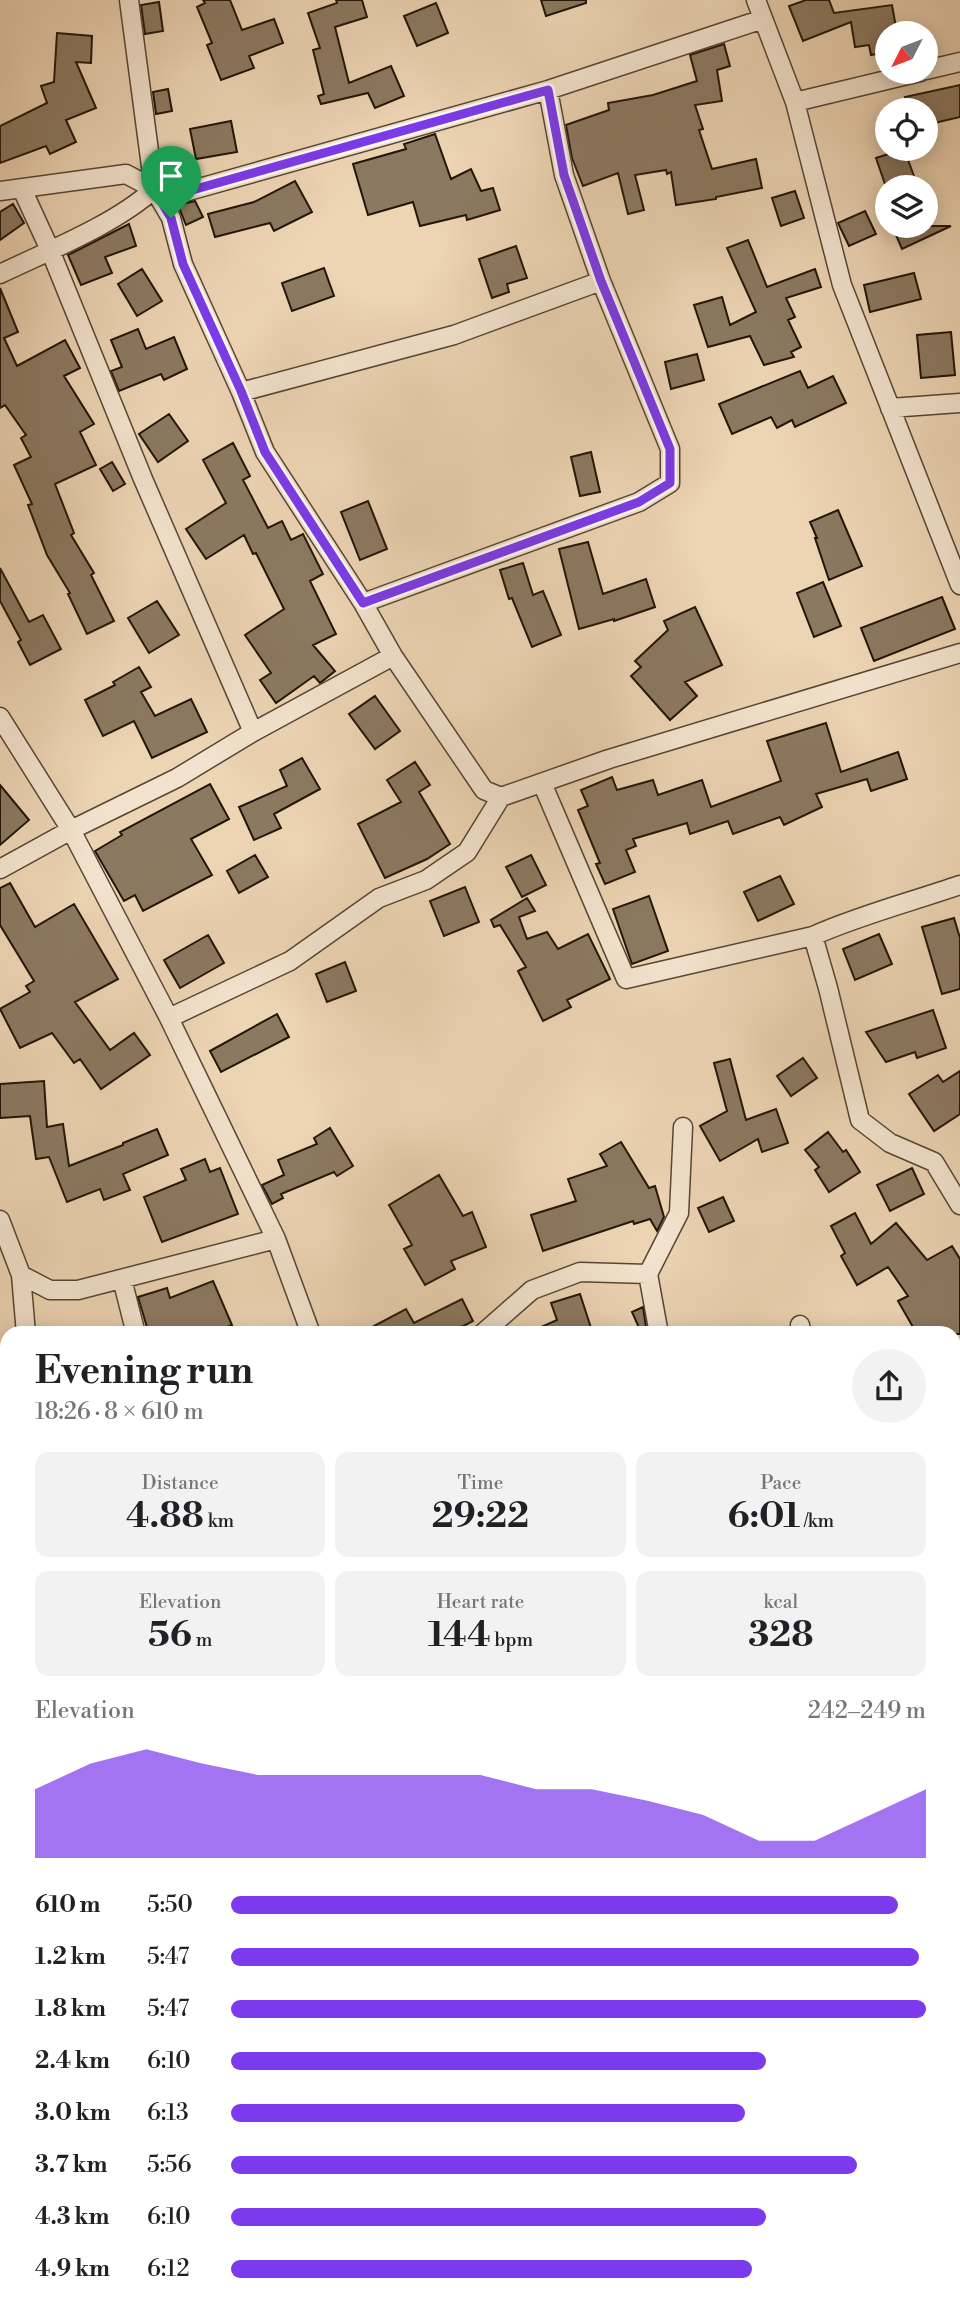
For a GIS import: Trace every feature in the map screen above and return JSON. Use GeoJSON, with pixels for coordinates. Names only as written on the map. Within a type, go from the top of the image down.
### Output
{"type":"FeatureCollection","features":[{"type":"Feature","properties":{"kind":"street"},"geometry":{"type":"LineString","coordinates":[[129,0],[154,189],[171,218],[183,264],[241,391],[265,452],[363,603],[393,656],[484,790],[501,797]]}},
{"type":"Feature","properties":{"kind":"street"},"geometry":{"type":"LineString","coordinates":[[756,0],[794,102],[842,285],[960,585]]}},
{"type":"Feature","properties":{"kind":"street"},"geometry":{"type":"LineString","coordinates":[[0,191],[126,174],[154,189],[185,192],[548,90],[763,19]]}},
{"type":"Feature","properties":{"kind":"street"},"geometry":{"type":"LineString","coordinates":[[938,67],[960,62]]}},
{"type":"Feature","properties":{"kind":"street"},"geometry":{"type":"LineString","coordinates":[[794,102],[875,83]]}},
{"type":"Feature","properties":{"kind":"street"},"geometry":{"type":"LineString","coordinates":[[363,603],[639,502],[670,483],[670,449],[601,281],[564,175],[548,90]]}},
{"type":"Feature","properties":{"kind":"street"},"geometry":{"type":"LineString","coordinates":[[22,189],[50,250],[143,479],[253,732]]}},
{"type":"Feature","properties":{"kind":"street"},"geometry":{"type":"LineString","coordinates":[[0,274],[137,204],[154,189]]}},
{"type":"Feature","properties":{"kind":"street"},"geometry":{"type":"LineString","coordinates":[[241,391],[454,335],[601,281]]}},
{"type":"Feature","properties":{"kind":"street"},"geometry":{"type":"LineString","coordinates":[[890,408],[960,402]]}},
{"type":"Feature","properties":{"kind":"street"},"geometry":{"type":"LineString","coordinates":[[169,1018],[290,961],[379,898],[426,880],[467,852],[501,797],[609,759],[960,653]]}},
{"type":"Feature","properties":{"kind":"street"},"geometry":{"type":"LineString","coordinates":[[0,869],[71,830],[177,778],[253,732],[393,656]]}},
{"type":"Feature","properties":{"kind":"street"},"geometry":{"type":"LineString","coordinates":[[0,717],[71,830],[169,1018],[275,1239],[309,1326]]}},
{"type":"Feature","properties":{"kind":"street"},"geometry":{"type":"LineString","coordinates":[[542,783],[626,979],[813,936],[842,923],[960,886]]}},
{"type":"Feature","properties":{"kind":"street"},"geometry":{"type":"LineString","coordinates":[[813,936],[860,1120],[890,1143],[934,1162],[960,1205]]}},
{"type":"Feature","properties":{"kind":"street"},"geometry":{"type":"LineString","coordinates":[[658,1326],[648,1274],[679,1213],[683,1127]]}},
{"type":"Feature","properties":{"kind":"street"},"geometry":{"type":"LineString","coordinates":[[0,1220],[21,1275],[25,1326]]}},
{"type":"Feature","properties":{"kind":"street"},"geometry":{"type":"LineString","coordinates":[[21,1275],[50,1290],[78,1290],[275,1239]]}},
{"type":"Feature","properties":{"kind":"street"},"geometry":{"type":"LineString","coordinates":[[491,1326],[532,1290],[580,1272],[648,1274]]}},
{"type":"Feature","properties":{"kind":"street"},"geometry":{"type":"LineString","coordinates":[[122,1279],[134,1326]]}},
{"type":"Feature","properties":{"kind":"building"},"geometry":{"type":"Polygon","coordinates":[[[203,0],[230,0],[242,30],[274,19],[283,43],[249,56],[254,68],[221,80],[207,45],[212,43],[197,7],[205,3],[203,0]]]}},
{"type":"Feature","properties":{"kind":"building"},"geometry":{"type":"Polygon","coordinates":[[[336,0],[362,0],[367,17],[335,27],[349,83],[391,66],[404,96],[375,108],[368,93],[321,104],[318,96],[324,94],[313,50],[320,48],[308,13],[337,3],[336,0]]]}},
{"type":"Feature","properties":{"kind":"building"},"geometry":{"type":"Polygon","coordinates":[[[541,0],[586,0],[586,3],[546,16],[541,0]]]}},
{"type":"Feature","properties":{"kind":"building"},"geometry":{"type":"Polygon","coordinates":[[[806,0],[829,0],[834,13],[892,5],[895,21],[875,21],[875,54],[871,55],[869,45],[855,47],[851,22],[803,41],[789,6],[806,0]]]}},
{"type":"Feature","properties":{"kind":"building"},"geometry":{"type":"Polygon","coordinates":[[[159,2],[163,31],[145,34],[141,5],[159,2]]]}},
{"type":"Feature","properties":{"kind":"building"},"geometry":{"type":"Polygon","coordinates":[[[436,3],[448,33],[417,46],[404,16],[436,3]]]}},
{"type":"Feature","properties":{"kind":"building"},"geometry":{"type":"Polygon","coordinates":[[[57,33],[92,36],[91,63],[76,62],[96,108],[66,120],[76,142],[50,154],[46,146],[0,163],[0,126],[47,103],[41,86],[54,82],[57,33]]]}},
{"type":"Feature","properties":{"kind":"building"},"geometry":{"type":"Polygon","coordinates":[[[724,44],[730,66],[717,70],[722,101],[695,105],[703,129],[699,130],[712,169],[756,159],[762,188],[676,205],[671,172],[667,174],[666,170],[635,175],[644,210],[628,214],[618,173],[583,186],[572,158],[566,125],[609,110],[608,103],[653,95],[697,81],[690,55],[724,44]]]}},
{"type":"Feature","properties":{"kind":"building"},"geometry":{"type":"Polygon","coordinates":[[[960,85],[960,117],[938,122],[938,98],[905,97],[960,85]]]}},
{"type":"Feature","properties":{"kind":"building"},"geometry":{"type":"Polygon","coordinates":[[[168,89],[172,111],[156,114],[153,92],[168,89]]]}},
{"type":"Feature","properties":{"kind":"building"},"geometry":{"type":"Polygon","coordinates":[[[231,121],[237,152],[196,159],[190,129],[231,121]]]}},
{"type":"Feature","properties":{"kind":"building"},"geometry":{"type":"Polygon","coordinates":[[[435,134],[451,179],[471,169],[481,191],[493,188],[500,210],[467,220],[466,215],[420,226],[413,202],[368,215],[353,164],[406,149],[404,144],[435,134]]]}},
{"type":"Feature","properties":{"kind":"building"},"geometry":{"type":"Polygon","coordinates":[[[877,161],[908,161],[914,175],[882,175],[877,161]]]}},
{"type":"Feature","properties":{"kind":"building"},"geometry":{"type":"Polygon","coordinates":[[[295,181],[312,212],[274,231],[270,223],[215,237],[208,214],[254,202],[295,181]]]}},
{"type":"Feature","properties":{"kind":"building"},"geometry":{"type":"Polygon","coordinates":[[[795,191],[804,218],[781,226],[772,198],[795,191]]]}},
{"type":"Feature","properties":{"kind":"building"},"geometry":{"type":"Polygon","coordinates":[[[195,201],[203,217],[186,225],[178,205],[195,201]]]}},
{"type":"Feature","properties":{"kind":"building"},"geometry":{"type":"Polygon","coordinates":[[[13,204],[24,223],[0,240],[0,212],[13,204]]]}},
{"type":"Feature","properties":{"kind":"building"},"geometry":{"type":"Polygon","coordinates":[[[865,211],[875,234],[849,246],[838,223],[865,211]]]}},
{"type":"Feature","properties":{"kind":"building"},"geometry":{"type":"Polygon","coordinates":[[[129,224],[136,246],[105,257],[112,273],[81,285],[68,255],[129,224]]]}},
{"type":"Feature","properties":{"kind":"building"},"geometry":{"type":"Polygon","coordinates":[[[938,226],[951,226],[938,232],[938,226]]]}},
{"type":"Feature","properties":{"kind":"building"},"geometry":{"type":"Polygon","coordinates":[[[897,238],[925,238],[902,249],[897,238]]]}},
{"type":"Feature","properties":{"kind":"building"},"geometry":{"type":"Polygon","coordinates":[[[748,240],[767,287],[815,269],[821,287],[786,298],[795,317],[788,320],[801,347],[791,352],[794,357],[764,365],[750,336],[708,347],[694,305],[722,297],[730,325],[756,312],[727,248],[748,240]]]}},
{"type":"Feature","properties":{"kind":"building"},"geometry":{"type":"Polygon","coordinates":[[[516,246],[527,278],[507,284],[509,292],[492,298],[479,259],[516,246]]]}},
{"type":"Feature","properties":{"kind":"building"},"geometry":{"type":"Polygon","coordinates":[[[324,268],[334,296],[292,311],[282,283],[324,268]]]}},
{"type":"Feature","properties":{"kind":"building"},"geometry":{"type":"Polygon","coordinates":[[[142,269],[162,301],[137,316],[118,284],[142,269]]]}},
{"type":"Feature","properties":{"kind":"building"},"geometry":{"type":"Polygon","coordinates":[[[914,273],[921,299],[870,312],[864,285],[914,273]]]}},
{"type":"Feature","properties":{"kind":"building"},"geometry":{"type":"Polygon","coordinates":[[[0,288],[18,332],[4,338],[17,366],[65,340],[80,368],[64,376],[94,424],[80,432],[96,465],[55,484],[74,533],[71,535],[94,573],[91,575],[114,621],[87,634],[68,594],[70,593],[47,555],[28,505],[32,504],[14,465],[31,457],[21,438],[26,435],[5,405],[0,408],[0,288]]]}},
{"type":"Feature","properties":{"kind":"building"},"geometry":{"type":"Polygon","coordinates":[[[138,329],[146,349],[174,337],[187,369],[164,380],[161,374],[119,391],[111,371],[122,367],[111,340],[138,329]]]}},
{"type":"Feature","properties":{"kind":"building"},"geometry":{"type":"Polygon","coordinates":[[[951,332],[955,375],[921,378],[917,335],[951,332]]]}},
{"type":"Feature","properties":{"kind":"building"},"geometry":{"type":"Polygon","coordinates":[[[697,354],[704,380],[671,389],[665,362],[697,354]]]}},
{"type":"Feature","properties":{"kind":"building"},"geometry":{"type":"Polygon","coordinates":[[[800,371],[808,388],[833,376],[846,403],[795,427],[792,420],[777,428],[771,417],[732,434],[719,404],[800,371]]]}},
{"type":"Feature","properties":{"kind":"building"},"geometry":{"type":"Polygon","coordinates":[[[169,414],[188,441],[158,462],[139,434],[169,414]]]}},
{"type":"Feature","properties":{"kind":"building"},"geometry":{"type":"Polygon","coordinates":[[[233,443],[250,476],[243,480],[268,528],[282,521],[291,540],[303,534],[323,574],[310,581],[336,634],[313,645],[335,671],[320,683],[314,676],[276,703],[260,680],[271,673],[245,635],[284,609],[256,553],[253,554],[244,535],[206,559],[186,529],[226,503],[203,460],[233,443]]]}},
{"type":"Feature","properties":{"kind":"building"},"geometry":{"type":"Polygon","coordinates":[[[591,452],[600,492],[580,496],[571,457],[591,452]]]}},
{"type":"Feature","properties":{"kind":"building"},"geometry":{"type":"Polygon","coordinates":[[[112,462],[125,484],[113,491],[100,469],[112,462]]]}},
{"type":"Feature","properties":{"kind":"building"},"geometry":{"type":"Polygon","coordinates":[[[368,501],[387,549],[360,560],[341,512],[368,501]]]}},
{"type":"Feature","properties":{"kind":"building"},"geometry":{"type":"Polygon","coordinates":[[[838,510],[862,566],[829,580],[810,522],[838,510]]]}},
{"type":"Feature","properties":{"kind":"building"},"geometry":{"type":"Polygon","coordinates":[[[588,542],[603,594],[646,579],[655,607],[579,629],[559,549],[588,542]]]}},
{"type":"Feature","properties":{"kind":"building"},"geometry":{"type":"Polygon","coordinates":[[[523,563],[533,595],[543,591],[561,635],[532,647],[512,598],[509,599],[500,570],[523,563]]]}},
{"type":"Feature","properties":{"kind":"building"},"geometry":{"type":"Polygon","coordinates":[[[0,568],[29,622],[43,615],[61,649],[30,665],[18,642],[21,640],[0,601],[0,568]]]}},
{"type":"Feature","properties":{"kind":"building"},"geometry":{"type":"Polygon","coordinates":[[[823,582],[841,626],[814,637],[797,593],[823,582]]]}},
{"type":"Feature","properties":{"kind":"building"},"geometry":{"type":"Polygon","coordinates":[[[942,597],[955,629],[874,661],[861,628],[942,597]]]}},
{"type":"Feature","properties":{"kind":"building"},"geometry":{"type":"Polygon","coordinates":[[[157,601],[179,635],[149,653],[128,618],[157,601]]]}},
{"type":"Feature","properties":{"kind":"building"},"geometry":{"type":"Polygon","coordinates":[[[695,607],[722,665],[685,682],[697,696],[670,720],[631,676],[641,667],[635,661],[668,630],[664,621],[695,607]]]}},
{"type":"Feature","properties":{"kind":"building"},"geometry":{"type":"Polygon","coordinates":[[[139,667],[151,687],[141,692],[155,716],[191,699],[207,732],[152,758],[134,721],[103,736],[85,700],[115,685],[113,682],[139,667]]]}},
{"type":"Feature","properties":{"kind":"building"},"geometry":{"type":"Polygon","coordinates":[[[375,696],[400,731],[375,749],[349,714],[375,696]]]}},
{"type":"Feature","properties":{"kind":"building"},"geometry":{"type":"Polygon","coordinates":[[[826,723],[841,772],[898,752],[907,779],[871,791],[867,779],[816,794],[822,807],[784,825],[780,817],[733,834],[728,821],[690,834],[687,823],[633,839],[636,846],[626,850],[635,872],[605,884],[596,864],[600,863],[578,810],[588,806],[581,790],[612,777],[617,790],[653,780],[658,795],[702,780],[711,807],[781,781],[767,741],[826,723]]]}},
{"type":"Feature","properties":{"kind":"building"},"geometry":{"type":"Polygon","coordinates":[[[302,758],[320,789],[274,814],[281,828],[254,840],[239,807],[287,786],[280,770],[302,758]]]}},
{"type":"Feature","properties":{"kind":"building"},"geometry":{"type":"Polygon","coordinates":[[[415,762],[430,785],[419,792],[450,844],[427,859],[385,878],[358,824],[401,802],[387,780],[415,762]]]}},
{"type":"Feature","properties":{"kind":"building"},"geometry":{"type":"Polygon","coordinates":[[[210,784],[229,819],[191,839],[212,875],[143,911],[135,895],[124,901],[95,851],[122,835],[120,832],[210,784]]]}},
{"type":"Feature","properties":{"kind":"building"},"geometry":{"type":"Polygon","coordinates":[[[0,785],[29,820],[0,845],[0,785]]]}},
{"type":"Feature","properties":{"kind":"building"},"geometry":{"type":"Polygon","coordinates":[[[255,855],[268,877],[239,893],[227,871],[255,855]]]}},
{"type":"Feature","properties":{"kind":"building"},"geometry":{"type":"Polygon","coordinates":[[[531,855],[546,885],[522,897],[506,867],[531,855]]]}},
{"type":"Feature","properties":{"kind":"building"},"geometry":{"type":"Polygon","coordinates":[[[780,876],[794,904],[758,921],[744,892],[780,876]]]}},
{"type":"Feature","properties":{"kind":"building"},"geometry":{"type":"Polygon","coordinates":[[[10,883],[35,927],[74,904],[118,979],[75,1002],[110,1050],[134,1033],[150,1055],[101,1089],[80,1059],[74,1063],[52,1033],[20,1048],[0,1009],[30,992],[26,986],[34,981],[0,925],[0,888],[10,883]]]}},
{"type":"Feature","properties":{"kind":"building"},"geometry":{"type":"Polygon","coordinates":[[[465,887],[479,922],[444,936],[430,901],[465,887]]]}},
{"type":"Feature","properties":{"kind":"building"},"geometry":{"type":"Polygon","coordinates":[[[649,896],[668,951],[632,964],[613,909],[649,896]]]}},
{"type":"Feature","properties":{"kind":"building"},"geometry":{"type":"Polygon","coordinates":[[[527,898],[535,911],[519,917],[527,939],[547,932],[558,949],[588,934],[610,979],[567,1000],[571,1007],[543,1021],[518,971],[526,967],[500,925],[494,927],[491,920],[527,898]]]}},
{"type":"Feature","properties":{"kind":"building"},"geometry":{"type":"Polygon","coordinates":[[[954,918],[960,938],[960,989],[942,994],[922,927],[954,918]]]}},
{"type":"Feature","properties":{"kind":"building"},"geometry":{"type":"Polygon","coordinates":[[[879,934],[892,964],[855,980],[843,949],[879,934]]]}},
{"type":"Feature","properties":{"kind":"building"},"geometry":{"type":"Polygon","coordinates":[[[208,935],[224,963],[180,988],[164,960],[208,935]]]}},
{"type":"Feature","properties":{"kind":"building"},"geometry":{"type":"Polygon","coordinates":[[[345,962],[356,991],[327,1002],[316,974],[345,962]]]}},
{"type":"Feature","properties":{"kind":"building"},"geometry":{"type":"Polygon","coordinates":[[[933,1010],[946,1048],[917,1058],[915,1052],[886,1062],[866,1032],[933,1010]]]}},
{"type":"Feature","properties":{"kind":"building"},"geometry":{"type":"Polygon","coordinates":[[[277,1014],[289,1037],[221,1072],[210,1051],[277,1014]]]}},
{"type":"Feature","properties":{"kind":"building"},"geometry":{"type":"Polygon","coordinates":[[[803,1058],[817,1078],[791,1096],[777,1076],[803,1058]]]}},
{"type":"Feature","properties":{"kind":"building"},"geometry":{"type":"Polygon","coordinates":[[[730,1059],[746,1120],[776,1109],[788,1143],[762,1152],[758,1139],[720,1161],[700,1126],[727,1111],[714,1063],[730,1059]]]}},
{"type":"Feature","properties":{"kind":"building"},"geometry":{"type":"Polygon","coordinates":[[[960,1071],[960,1114],[934,1131],[909,1094],[938,1075],[943,1082],[960,1071]]]}},
{"type":"Feature","properties":{"kind":"building"},"geometry":{"type":"Polygon","coordinates":[[[44,1081],[47,1127],[63,1124],[69,1166],[157,1129],[168,1155],[123,1174],[130,1190],[104,1200],[100,1189],[67,1202],[49,1157],[36,1159],[30,1116],[0,1118],[0,1084],[44,1081]]]}},
{"type":"Feature","properties":{"kind":"building"},"geometry":{"type":"Polygon","coordinates":[[[330,1128],[353,1166],[337,1176],[334,1172],[281,1194],[283,1198],[272,1204],[262,1185],[284,1175],[278,1160],[317,1144],[314,1138],[330,1128]]]}},
{"type":"Feature","properties":{"kind":"building"},"geometry":{"type":"Polygon","coordinates":[[[828,1132],[843,1152],[846,1150],[860,1172],[829,1192],[815,1170],[819,1167],[805,1150],[828,1132]]]}},
{"type":"Feature","properties":{"kind":"building"},"geometry":{"type":"Polygon","coordinates":[[[621,1142],[649,1188],[655,1186],[664,1217],[657,1231],[650,1219],[634,1224],[633,1221],[543,1251],[531,1215],[576,1201],[568,1179],[607,1166],[600,1154],[621,1142]]]}},
{"type":"Feature","properties":{"kind":"building"},"geometry":{"type":"Polygon","coordinates":[[[205,1159],[210,1172],[220,1168],[238,1214],[162,1242],[144,1197],[186,1180],[181,1169],[205,1159]]]}},
{"type":"Feature","properties":{"kind":"building"},"geometry":{"type":"Polygon","coordinates":[[[912,1168],[924,1194],[890,1211],[877,1185],[912,1168]]]}},
{"type":"Feature","properties":{"kind":"building"},"geometry":{"type":"Polygon","coordinates":[[[439,1175],[463,1216],[472,1212],[486,1247],[451,1261],[455,1269],[425,1285],[404,1249],[412,1245],[389,1205],[439,1175]]]}},
{"type":"Feature","properties":{"kind":"building"},"geometry":{"type":"Polygon","coordinates":[[[723,1197],[734,1221],[709,1232],[698,1208],[723,1197]]]}},
{"type":"Feature","properties":{"kind":"building"},"geometry":{"type":"Polygon","coordinates":[[[855,1213],[871,1244],[896,1223],[927,1260],[952,1246],[960,1259],[960,1326],[912,1326],[898,1301],[908,1296],[888,1267],[857,1285],[841,1256],[845,1253],[831,1226],[855,1213]]]}},
{"type":"Feature","properties":{"kind":"building"},"geometry":{"type":"Polygon","coordinates":[[[213,1281],[232,1325],[147,1326],[138,1297],[167,1288],[170,1298],[213,1281]]]}},
{"type":"Feature","properties":{"kind":"building"},"geometry":{"type":"Polygon","coordinates":[[[580,1294],[590,1326],[544,1326],[557,1320],[551,1303],[580,1294]]]}},
{"type":"Feature","properties":{"kind":"building"},"geometry":{"type":"Polygon","coordinates":[[[462,1299],[473,1321],[463,1326],[374,1326],[406,1309],[414,1323],[462,1299]]]}},
{"type":"Feature","properties":{"kind":"building"},"geometry":{"type":"Polygon","coordinates":[[[643,1307],[646,1326],[638,1326],[632,1312],[643,1307]]]}},
{"type":"Feature","properties":{"kind":"route"},"geometry":{"type":"LineString","coordinates":[[548,90],[564,175],[601,281],[670,449],[670,483],[639,502],[363,603],[265,452],[241,391],[183,264],[171,218],[154,189],[185,192],[548,90]]}}]}
